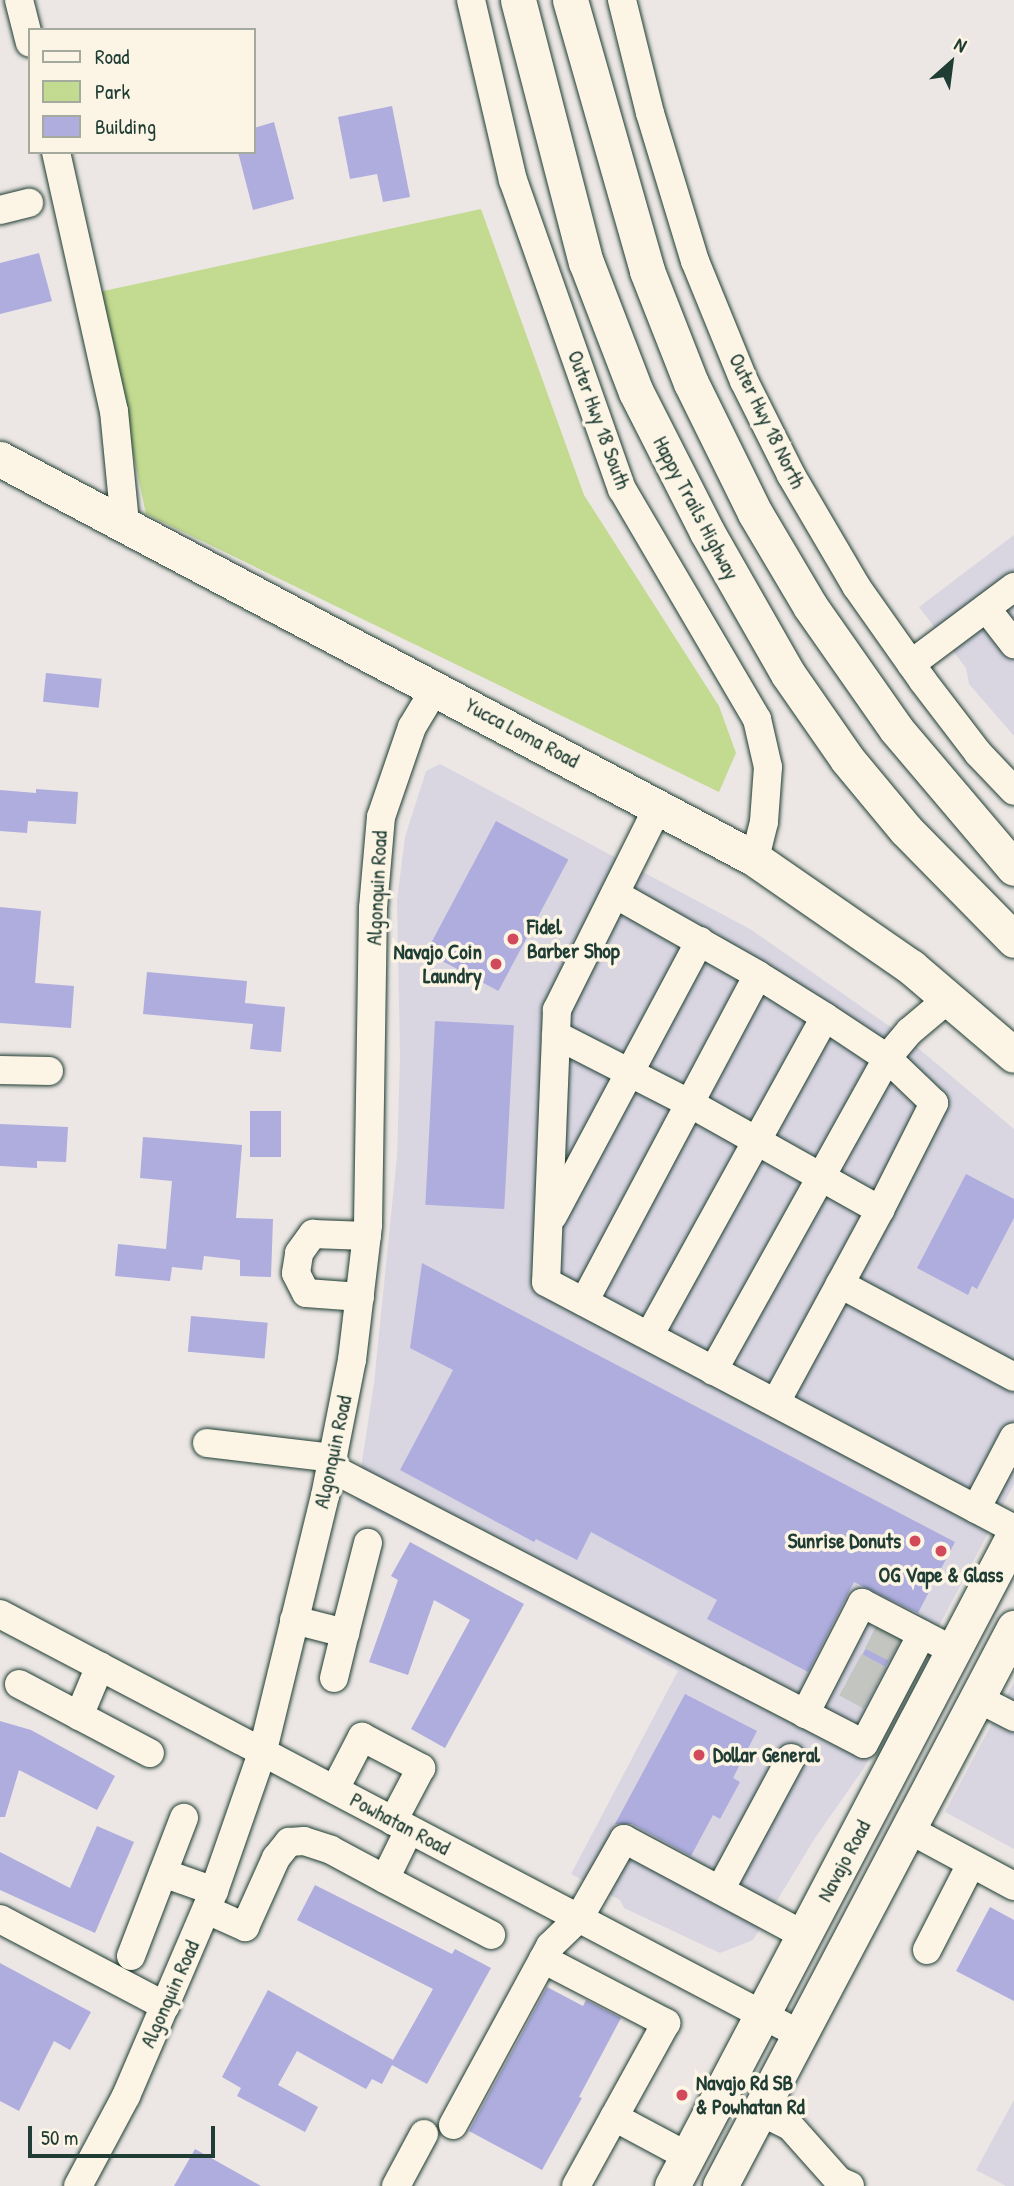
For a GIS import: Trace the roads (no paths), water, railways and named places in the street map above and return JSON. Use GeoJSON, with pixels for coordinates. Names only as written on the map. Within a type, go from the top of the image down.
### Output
{"type":"FeatureCollection","features":[{"type":"Feature","properties":{"kind":"main road","name":"Happy Trails Highway"},"geometry":{"type":"LineString","coordinates":[[518,0],[586,262],[636,392],[707,532],[788,674],[847,759],[906,830],[1014,940]]}},
{"type":"Feature","properties":{"kind":"main road"},"geometry":{"type":"LineString","coordinates":[[570,0],[647,271],[691,383],[755,513],[810,606],[896,729],[1014,869]]}},
{"type":"Feature","properties":{"kind":"main road","name":"Yucca Loma Road"},"geometry":{"type":"LineString","coordinates":[[0,458],[436,687],[755,859],[851,924],[948,999],[1014,1055]]}},
{"type":"Feature","properties":{"kind":"main road","name":"Navajo Road"},"geometry":{"type":"LineString","coordinates":[[680,2171],[1014,1535]]}},
{"type":"Feature","properties":{"kind":"main road","name":"Navajo Road"},"geometry":{"type":"LineString","coordinates":[[720,2186],[1014,1628]]}},
{"type":"Feature","properties":{"kind":"street"},"geometry":{"type":"LineString","coordinates":[[19,0],[28,35]]}},
{"type":"Feature","properties":{"kind":"street","name":"Outer Hwy 18 South"},"geometry":{"type":"LineString","coordinates":[[471,0],[513,180],[622,489],[757,719],[768,767],[764,822],[755,859]]}},
{"type":"Feature","properties":{"kind":"street","name":"Outer Hwy 18 North"},"geometry":{"type":"LineString","coordinates":[[622,0],[650,113],[695,261],[744,381],[791,475],[856,586],[978,753],[1014,791]]}},
{"type":"Feature","properties":{"kind":"street"},"geometry":{"type":"LineString","coordinates":[[56,154],[114,411],[125,524]]}},
{"type":"Feature","properties":{"kind":"street"},"geometry":{"type":"LineString","coordinates":[[0,210],[29,203]]}},
{"type":"Feature","properties":{"kind":"street"},"geometry":{"type":"LineString","coordinates":[[911,664],[1014,587]]}},
{"type":"Feature","properties":{"kind":"street"},"geometry":{"type":"LineString","coordinates":[[986,608],[1014,644]]}},
{"type":"Feature","properties":{"kind":"street","name":"Algonquin Road"},"geometry":{"type":"LineString","coordinates":[[78,2186],[126,2096],[210,1901],[262,1750],[295,1620],[332,1463],[352,1360],[367,1236],[373,908],[381,817],[412,727],[436,687]]}},
{"type":"Feature","properties":{"kind":"street"},"geometry":{"type":"LineString","coordinates":[[658,807],[557,1010],[547,1282],[1014,1529]]}},
{"type":"Feature","properties":{"kind":"street"},"geometry":{"type":"LineString","coordinates":[[615,894],[700,941],[825,1017],[887,1058],[934,1103],[880,1210],[776,1402]]}},
{"type":"Feature","properties":{"kind":"street"},"geometry":{"type":"LineString","coordinates":[[549,1223],[700,941]]}},
{"type":"Feature","properties":{"kind":"street"},"geometry":{"type":"LineString","coordinates":[[584,1301],[758,975]]}},
{"type":"Feature","properties":{"kind":"street"},"geometry":{"type":"LineString","coordinates":[[713,1371],[887,1058],[910,1031],[948,999]]}},
{"type":"Feature","properties":{"kind":"street"},"geometry":{"type":"LineString","coordinates":[[649,1336],[759,1142],[825,1017]]}},
{"type":"Feature","properties":{"kind":"street"},"geometry":{"type":"LineString","coordinates":[[556,1035],[691,1104],[880,1210]]}},
{"type":"Feature","properties":{"kind":"street"},"geometry":{"type":"LineString","coordinates":[[0,1070],[49,1071]]}},
{"type":"Feature","properties":{"kind":"street"},"geometry":{"type":"LineString","coordinates":[[360,1297],[306,1293],[296,1273],[299,1253],[313,1234],[367,1236]]}},
{"type":"Feature","properties":{"kind":"street"},"geometry":{"type":"LineString","coordinates":[[840,1284],[1014,1377]]}},
{"type":"Feature","properties":{"kind":"street"},"geometry":{"type":"LineString","coordinates":[[976,1509],[1014,1437]]}},
{"type":"Feature","properties":{"kind":"street"},"geometry":{"type":"LineString","coordinates":[[207,1443],[332,1463],[864,1744],[896,1672],[953,1650]]}},
{"type":"Feature","properties":{"kind":"street"},"geometry":{"type":"LineString","coordinates":[[334,1678],[368,1543]]}},
{"type":"Feature","properties":{"kind":"street"},"geometry":{"type":"LineString","coordinates":[[805,1714],[849,1654],[862,1603],[896,1672]]}},
{"type":"Feature","properties":{"kind":"street","name":"Powhatan Road"},"geometry":{"type":"LineString","coordinates":[[0,1614],[799,2034]]}},
{"type":"Feature","properties":{"kind":"street"},"geometry":{"type":"LineString","coordinates":[[295,1620],[345,1633]]}},
{"type":"Feature","properties":{"kind":"street"},"geometry":{"type":"LineString","coordinates":[[79,1716],[100,1666]]}},
{"type":"Feature","properties":{"kind":"street"},"geometry":{"type":"LineString","coordinates":[[19,1684],[150,1753]]}},
{"type":"Feature","properties":{"kind":"street"},"geometry":{"type":"LineString","coordinates":[[977,1698],[1014,1717]]}},
{"type":"Feature","properties":{"kind":"street"},"geometry":{"type":"LineString","coordinates":[[335,1789],[362,1737],[421,1768],[385,1879]]}},
{"type":"Feature","properties":{"kind":"street"},"geometry":{"type":"LineString","coordinates":[[720,1890],[791,1758]]}},
{"type":"Feature","properties":{"kind":"street"},"geometry":{"type":"LineString","coordinates":[[131,1956],[184,1818]]}},
{"type":"Feature","properties":{"kind":"street"},"geometry":{"type":"LineString","coordinates":[[908,1829],[1014,1886]]}},
{"type":"Feature","properties":{"kind":"street"},"geometry":{"type":"LineString","coordinates":[[453,2124],[550,1946],[579,1919],[624,1839],[804,1936]]}},
{"type":"Feature","properties":{"kind":"street"},"geometry":{"type":"LineString","coordinates":[[163,1873],[210,1901],[246,1927],[276,1858],[289,1842],[304,1841],[331,1850],[491,1935]]}},
{"type":"Feature","properties":{"kind":"street"},"geometry":{"type":"LineString","coordinates":[[927,1950],[971,1864]]}},
{"type":"Feature","properties":{"kind":"street"},"geometry":{"type":"LineString","coordinates":[[0,1919],[165,2006]]}},
{"type":"Feature","properties":{"kind":"street"},"geometry":{"type":"LineString","coordinates":[[543,1959],[666,2023],[576,2186]]}},
{"type":"Feature","properties":{"kind":"street"},"geometry":{"type":"LineString","coordinates":[[759,2111],[790,2126],[839,2180],[850,2186]]}},
{"type":"Feature","properties":{"kind":"street"},"geometry":{"type":"LineString","coordinates":[[614,2117],[680,2171]]}},
{"type":"Feature","properties":{"kind":"street"},"geometry":{"type":"LineString","coordinates":[[396,2186],[424,2134]]}},
{"type":"Feature","properties":{"kind":"tunnel"},"geometry":{"type":"LineString","coordinates":[[871,1636],[900,1651]]}},
{"type":"Feature","properties":{"kind":"tunnel"},"geometry":{"type":"LineString","coordinates":[[855,1666],[884,1682]]}},
{"type":"Feature","properties":{"kind":"tunnel"},"geometry":{"type":"LineString","coordinates":[[846,1683],[875,1699]]}},
{"type":"Feature","properties":{"kind":"place","name":"Fidel Barber Shop"},"geometry":{"type":"Point","coordinates":[513,939]}},
{"type":"Feature","properties":{"kind":"place","name":"Navajo Coin Laundry"},"geometry":{"type":"Point","coordinates":[496,964]}},
{"type":"Feature","properties":{"kind":"place","name":"Sunrise Donuts"},"geometry":{"type":"Point","coordinates":[915,1541]}},
{"type":"Feature","properties":{"kind":"place","name":"OG Vape & Glass"},"geometry":{"type":"Point","coordinates":[941,1551]}},
{"type":"Feature","properties":{"kind":"place","name":"Dollar General"},"geometry":{"type":"Point","coordinates":[699,1755]}},
{"type":"Feature","properties":{"kind":"place","name":"Navajo Rd SB & Powhatan Rd"},"geometry":{"type":"Point","coordinates":[682,2095]}}]}
